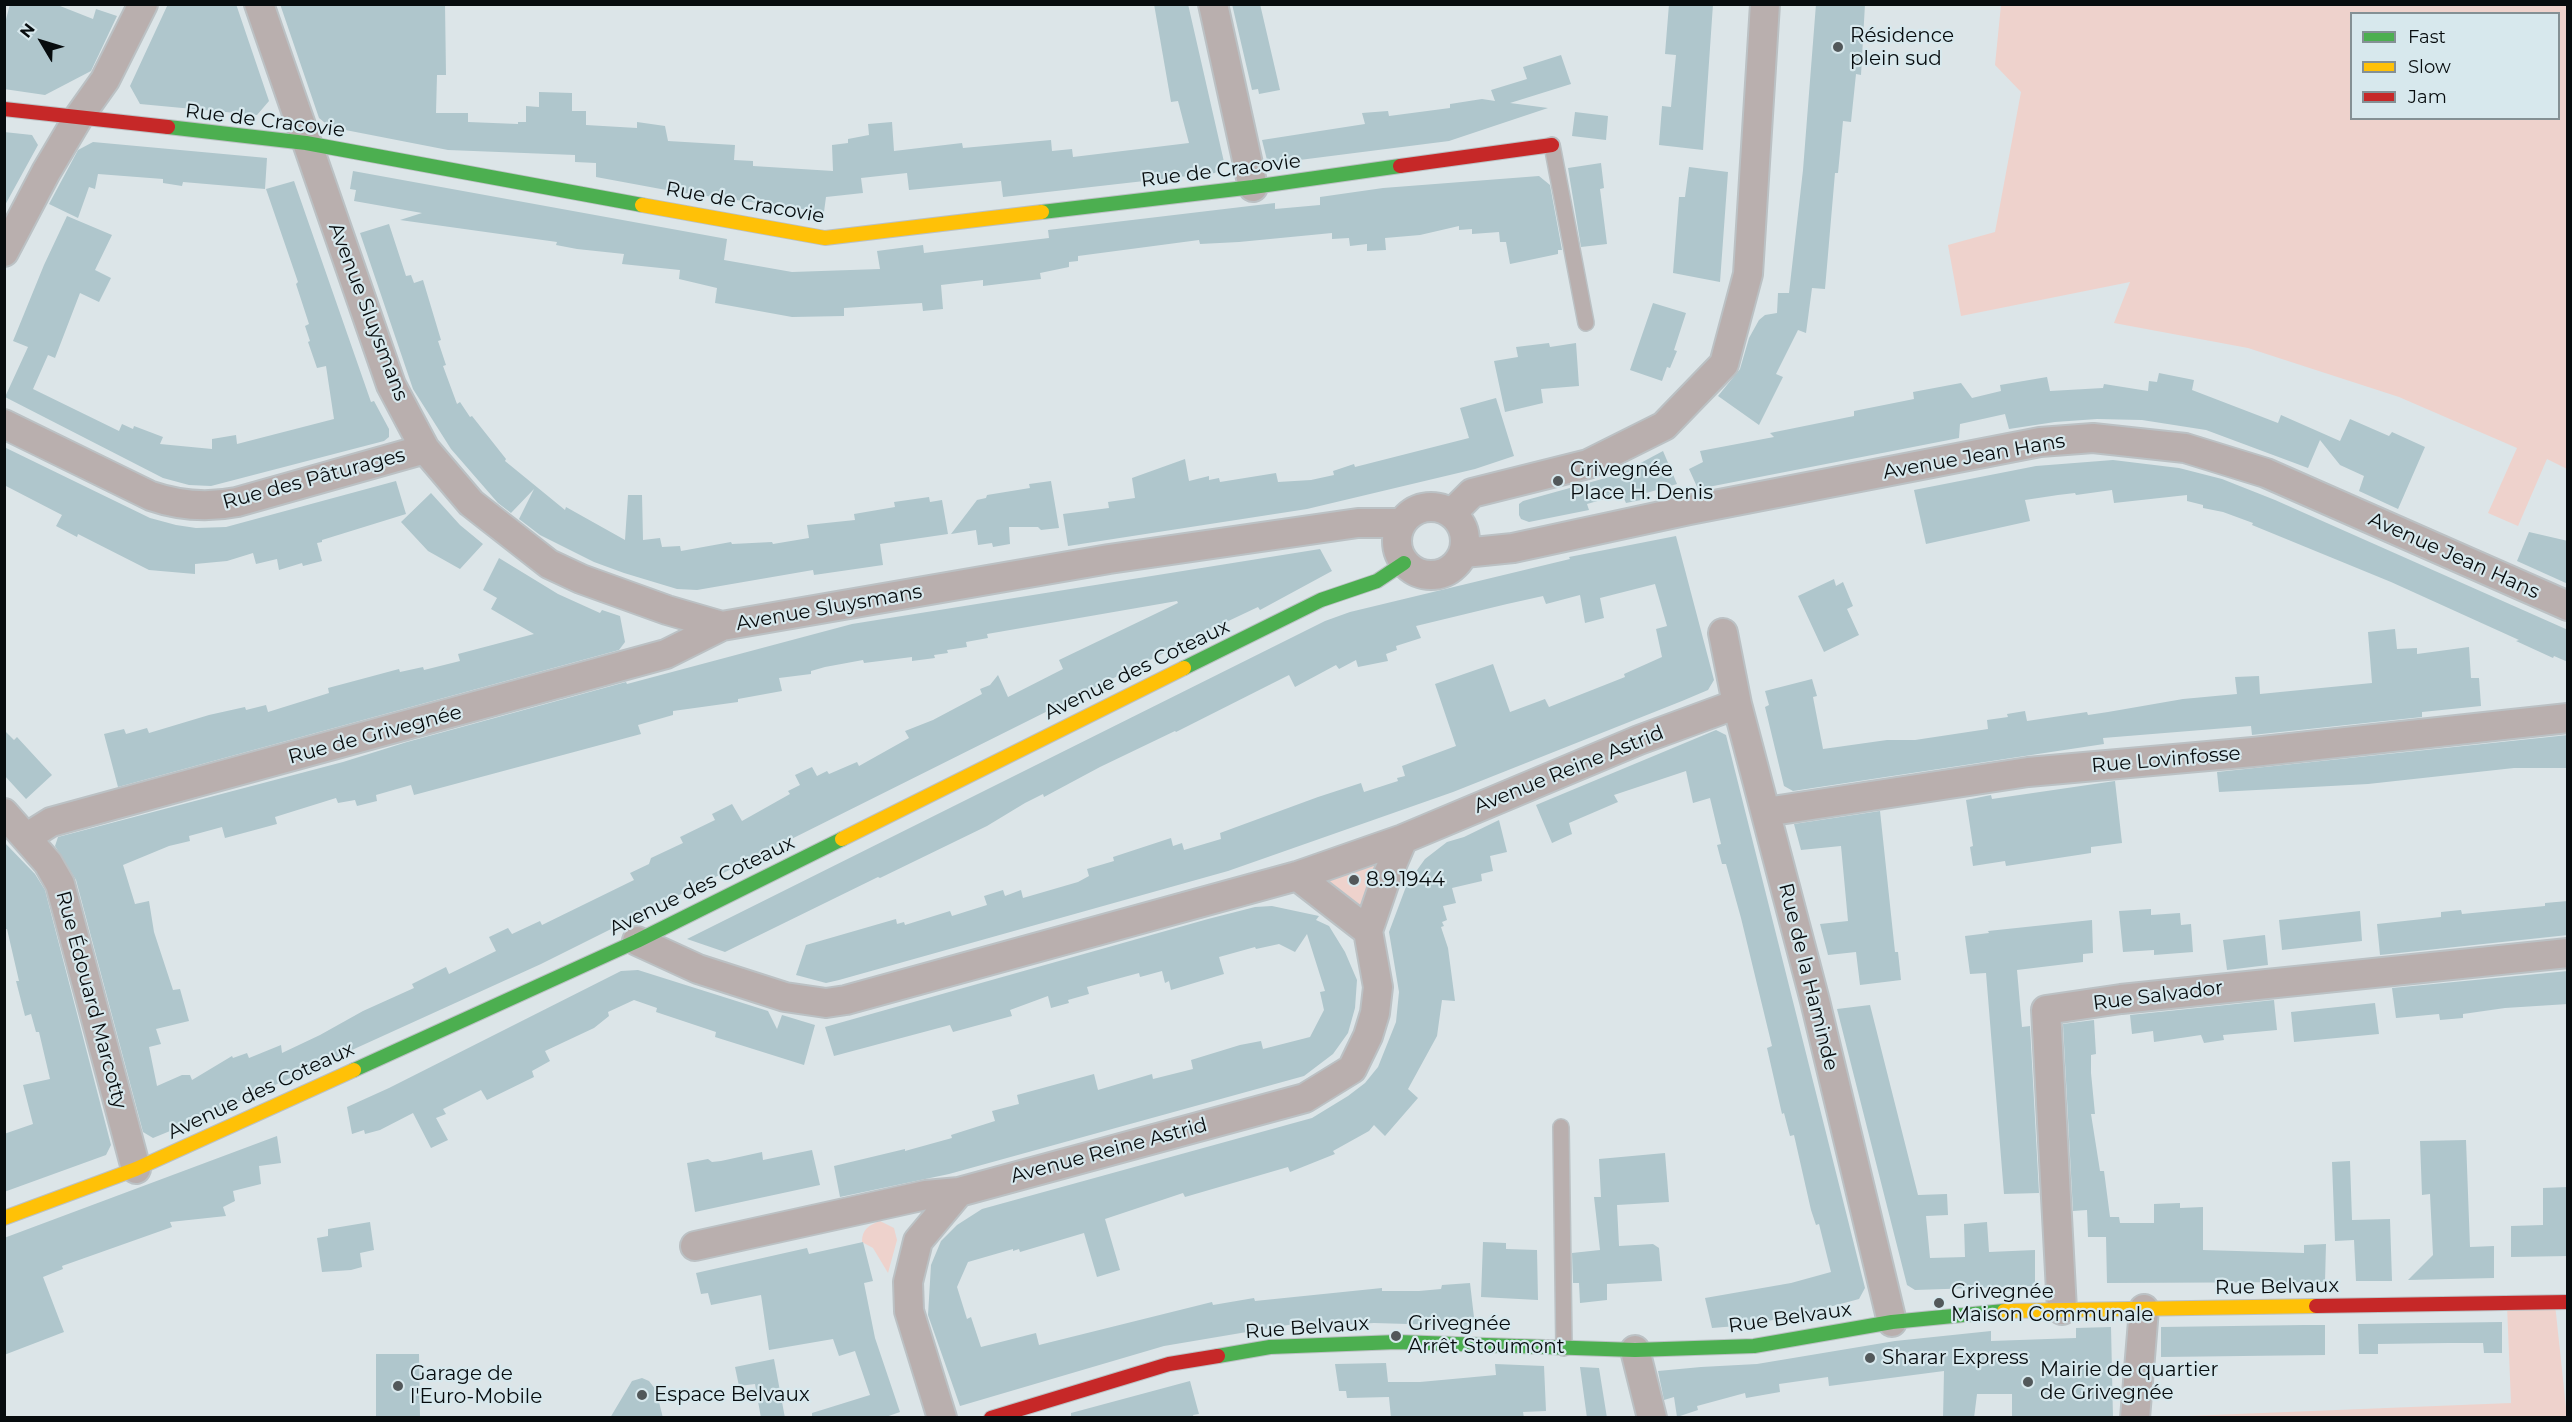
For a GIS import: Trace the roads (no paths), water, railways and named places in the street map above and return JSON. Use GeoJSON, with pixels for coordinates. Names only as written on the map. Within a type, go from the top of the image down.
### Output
{"type":"FeatureCollection","features":[{"type":"Feature","properties":{"kind":"street"},"geometry":{"type":"LineString","coordinates":[[4,252],[46,172],[78,118],[105,80],[143,4]]}},
{"type":"Feature","properties":{"kind":"street","name":"Avenue Sluysmans"},"geometry":{"type":"LineString","coordinates":[[259,4],[391,385],[425,449],[471,503],[514,539],[549,564],[591,583],[667,610],[722,626],[1109,559],[1358,523],[1401,523]]}},
{"type":"Feature","properties":{"kind":"street"},"geometry":{"type":"LineString","coordinates":[[1213,4],[1253,187]]}},
{"type":"Feature","properties":{"kind":"street"},"geometry":{"type":"LineString","coordinates":[[1452,513],[1472,493],[1588,464],[1664,426],[1724,364],[1748,274],[1765,4]]}},
{"type":"Feature","properties":{"kind":"street","name":"Rue de Cracovie"},"geometry":{"type":"LineString","coordinates":[[4,109],[306,143],[825,238],[1253,187],[1552,145]]}},
{"type":"Feature","properties":{"kind":"street","name":"Rue des Pâturages"},"geometry":{"type":"LineString","coordinates":[[4,424],[151,496],[172,503],[214,507],[425,449]]}},
{"type":"Feature","properties":{"kind":"street","name":"Avenue Jean Hans"},"geometry":{"type":"LineString","coordinates":[[1464,553],[1513,548],[1689,510],[2029,444],[2093,438],[2185,448],[2266,473],[2568,606]]}},
{"type":"Feature","properties":{"kind":"street"},"geometry":{"type":"LineString","coordinates":[[1434,506],[1452,513],[1462,525],[1466,539],[1464,553],[1452,569],[1432,576],[1416,573],[1404,563],[1398,552],[1396,536],[1401,523],[1414,510],[1434,506]]}},
{"type":"Feature","properties":{"kind":"street","name":"Avenue des Coteaux"},"geometry":{"type":"LineString","coordinates":[[4,1218],[136,1169],[636,941],[1310,605],[1377,580],[1404,563]]}},
{"type":"Feature","properties":{"kind":"street","name":"Rue de Grivegnée"},"geometry":{"type":"LineString","coordinates":[[27,837],[51,822],[666,654],[722,626]]}},
{"type":"Feature","properties":{"kind":"street","name":"Rue de la Haminde"},"geometry":{"type":"LineString","coordinates":[[1723,633],[1737,704],[1815,1001],[1892,1322]]}},
{"type":"Feature","properties":{"kind":"street","name":"Avenue Reine Astrid"},"geometry":{"type":"LineString","coordinates":[[636,941],[698,969],[785,997],[826,1003],[1298,876],[1403,839],[1639,740],[1737,704]]}},
{"type":"Feature","properties":{"kind":"street","name":"Rue Lovinfosse"},"geometry":{"type":"LineString","coordinates":[[1766,812],[2028,772],[2253,752],[2568,718]]}},
{"type":"Feature","properties":{"kind":"street","name":"Rue Édouard Marcotty"},"geometry":{"type":"LineString","coordinates":[[4,813],[48,862],[60,884],[136,1169]]}},
{"type":"Feature","properties":{"kind":"street","name":"Avenue Reine Astrid"},"geometry":{"type":"LineString","coordinates":[[695,1246],[926,1195],[959,1192],[1305,1098],[1352,1069],[1368,1036],[1375,1013],[1378,987],[1368,931],[1384,881],[1403,839]]}},
{"type":"Feature","properties":{"kind":"street"},"geometry":{"type":"LineString","coordinates":[[1298,876],[1368,931]]}},
{"type":"Feature","properties":{"kind":"street","name":"Rue Salvador"},"geometry":{"type":"LineString","coordinates":[[2062,1310],[2046,1010],[2121,999],[2568,953]]}},
{"type":"Feature","properties":{"kind":"street"},"geometry":{"type":"LineString","coordinates":[[942,1418],[909,1311],[908,1282],[918,1241],[959,1192]]}},
{"type":"Feature","properties":{"kind":"street"},"geometry":{"type":"LineString","coordinates":[[879,1206],[903,1220],[918,1241]]}},
{"type":"Feature","properties":{"kind":"street","name":"Rue Belvaux"},"geometry":{"type":"LineString","coordinates":[[991,1418],[1169,1364],[1269,1347],[1397,1342],[1635,1350],[1754,1346],[1892,1322],[2010,1310],[2568,1302]]}},
{"type":"Feature","properties":{"kind":"street"},"geometry":{"type":"LineString","coordinates":[[2135,1418],[2144,1309]]}},
{"type":"Feature","properties":{"kind":"street"},"geometry":{"type":"LineString","coordinates":[[1635,1350],[1652,1418]]}},
{"type":"Feature","properties":{"kind":"lane"},"geometry":{"type":"LineString","coordinates":[[1552,145],[1586,323]]}},
{"type":"Feature","properties":{"kind":"lane"},"geometry":{"type":"LineString","coordinates":[[1561,1127],[1564,1348]]}},
{"type":"Feature","properties":{"kind":"place","name":"Résidence plein sud"},"geometry":{"type":"Point","coordinates":[1838,47]}},
{"type":"Feature","properties":{"kind":"place","name":"Grivegnée Place H. Denis"},"geometry":{"type":"Point","coordinates":[1558,481]}},
{"type":"Feature","properties":{"kind":"place","name":"8.9.1944"},"geometry":{"type":"Point","coordinates":[1354,880]}},
{"type":"Feature","properties":{"kind":"place","name":"Grivegnée Maison Communale"},"geometry":{"type":"Point","coordinates":[1939,1303]}},
{"type":"Feature","properties":{"kind":"place","name":"Grivegnée Arrêt Stoumont"},"geometry":{"type":"Point","coordinates":[1396,1336]}},
{"type":"Feature","properties":{"kind":"place","name":"Sharar Express"},"geometry":{"type":"Point","coordinates":[1870,1358]}},
{"type":"Feature","properties":{"kind":"place","name":"Mairie de quartier de Grivegnée"},"geometry":{"type":"Point","coordinates":[2028,1382]}},
{"type":"Feature","properties":{"kind":"place","name":"Garage de l'Euro-Mobile"},"geometry":{"type":"Point","coordinates":[398,1386]}},
{"type":"Feature","properties":{"kind":"place","name":"Espace Belvaux"},"geometry":{"type":"Point","coordinates":[642,1395]}}]}
